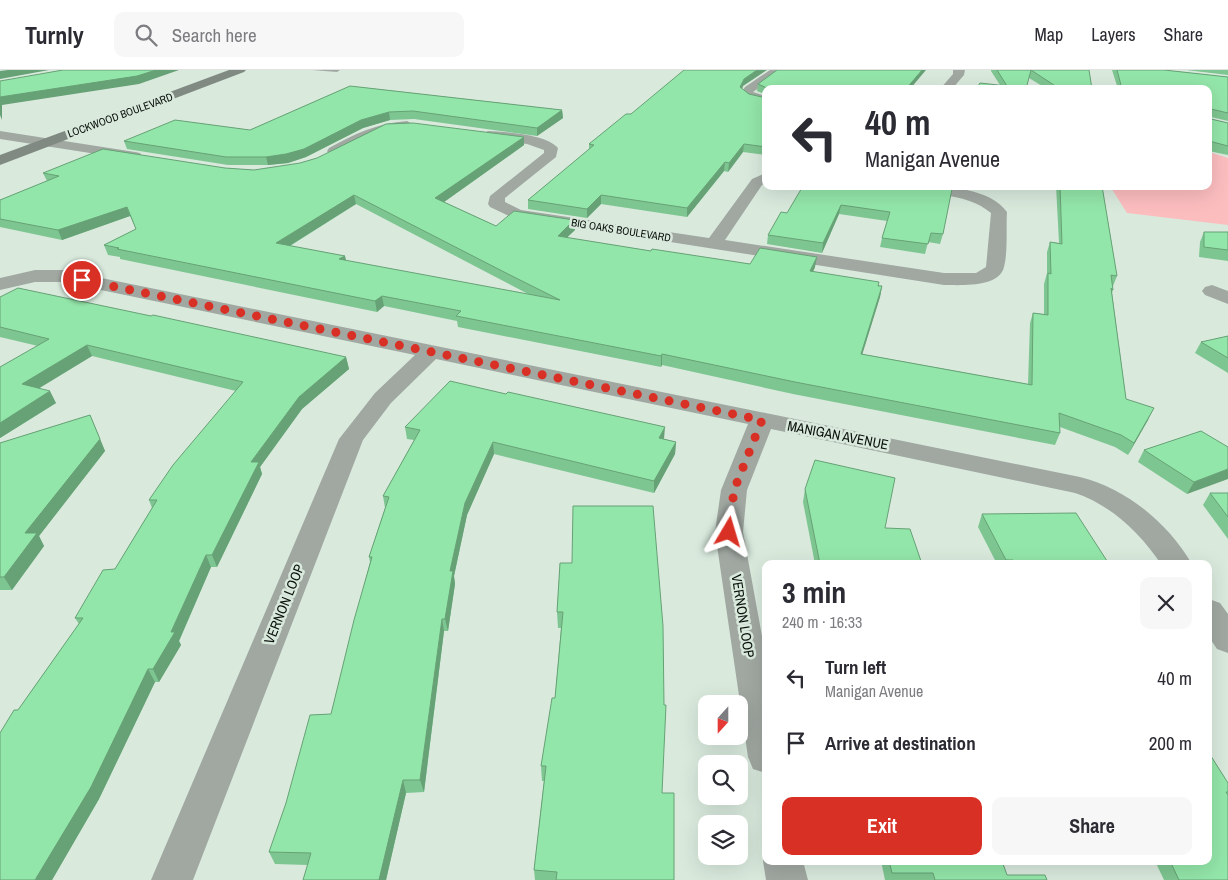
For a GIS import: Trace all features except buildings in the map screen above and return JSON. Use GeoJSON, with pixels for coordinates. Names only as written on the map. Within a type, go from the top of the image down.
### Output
{"type":"FeatureCollection","features":[{"type":"Feature","properties":{"kind":"main road","name":"LOCKWOOD BOULEVARD"},"geometry":{"type":"LineString","coordinates":[[0,146],[212,70]]}},
{"type":"Feature","properties":{"kind":"main road","name":"LOCKWOOD BOULEVARD"},"geometry":{"type":"LineString","coordinates":[[0,160],[240,70]]}},
{"type":"Feature","properties":{"kind":"street"},"geometry":{"type":"LineString","coordinates":[[762,99],[752,97],[747,93],[749,89],[777,70]]}},
{"type":"Feature","properties":{"kind":"street"},"geometry":{"type":"LineString","coordinates":[[949,85],[958,75],[959,70]]}},
{"type":"Feature","properties":{"kind":"street"},"geometry":{"type":"LineString","coordinates":[[322,157],[371,131],[386,126],[424,126]]}},
{"type":"Feature","properties":{"kind":"street","name":"BIG OAKS BOULEVARD"},"geometry":{"type":"LineString","coordinates":[[471,132],[529,140],[551,148],[551,154],[498,196],[496,204],[503,209],[517,214],[944,279],[970,279],[989,275],[995,268],[999,212],[993,205],[979,199],[920,190]]}},
{"type":"Feature","properties":{"kind":"street"},"geometry":{"type":"LineString","coordinates":[[0,135],[152,159]]}},
{"type":"Feature","properties":{"kind":"street"},"geometry":{"type":"LineString","coordinates":[[714,244],[757,182],[762,180]]}},
{"type":"Feature","properties":{"kind":"street","name":"MANIGAN AVENUE"},"geometry":{"type":"LineString","coordinates":[[0,284],[34,276],[62,276],[1061,480],[1098,491],[1135,516],[1160,539],[1174,560]]}},
{"type":"Feature","properties":{"kind":"street","name":"VERNON LOOP"},"geometry":{"type":"LineString","coordinates":[[172,880],[351,438],[382,398],[432,351]]}},
{"type":"Feature","properties":{"kind":"street","name":"VERNON LOOP"},"geometry":{"type":"LineString","coordinates":[[762,420],[734,490],[729,532],[762,733]]}},
{"type":"Feature","properties":{"kind":"street"},"geometry":{"type":"LineString","coordinates":[[1212,616],[1228,640]]}},
{"type":"Feature","properties":{"kind":"street"},"geometry":{"type":"LineString","coordinates":[[784,865],[786,880]]}},
{"type":"Feature","properties":{"kind":"lane"},"geometry":{"type":"LineString","coordinates":[[315,70],[337,70]]}},
{"type":"Feature","properties":{"kind":"shaded area"},"geometry":{"type":"Polygon","coordinates":[[[1212,153],[1228,158],[1228,225],[1127,213],[1113,190],[1212,190],[1212,153]]]}},
{"type":"Feature","properties":{"kind":"route"},"geometry":{"type":"LineString","coordinates":[[82,280],[762,420],[734,490],[729,532]]}}]}
